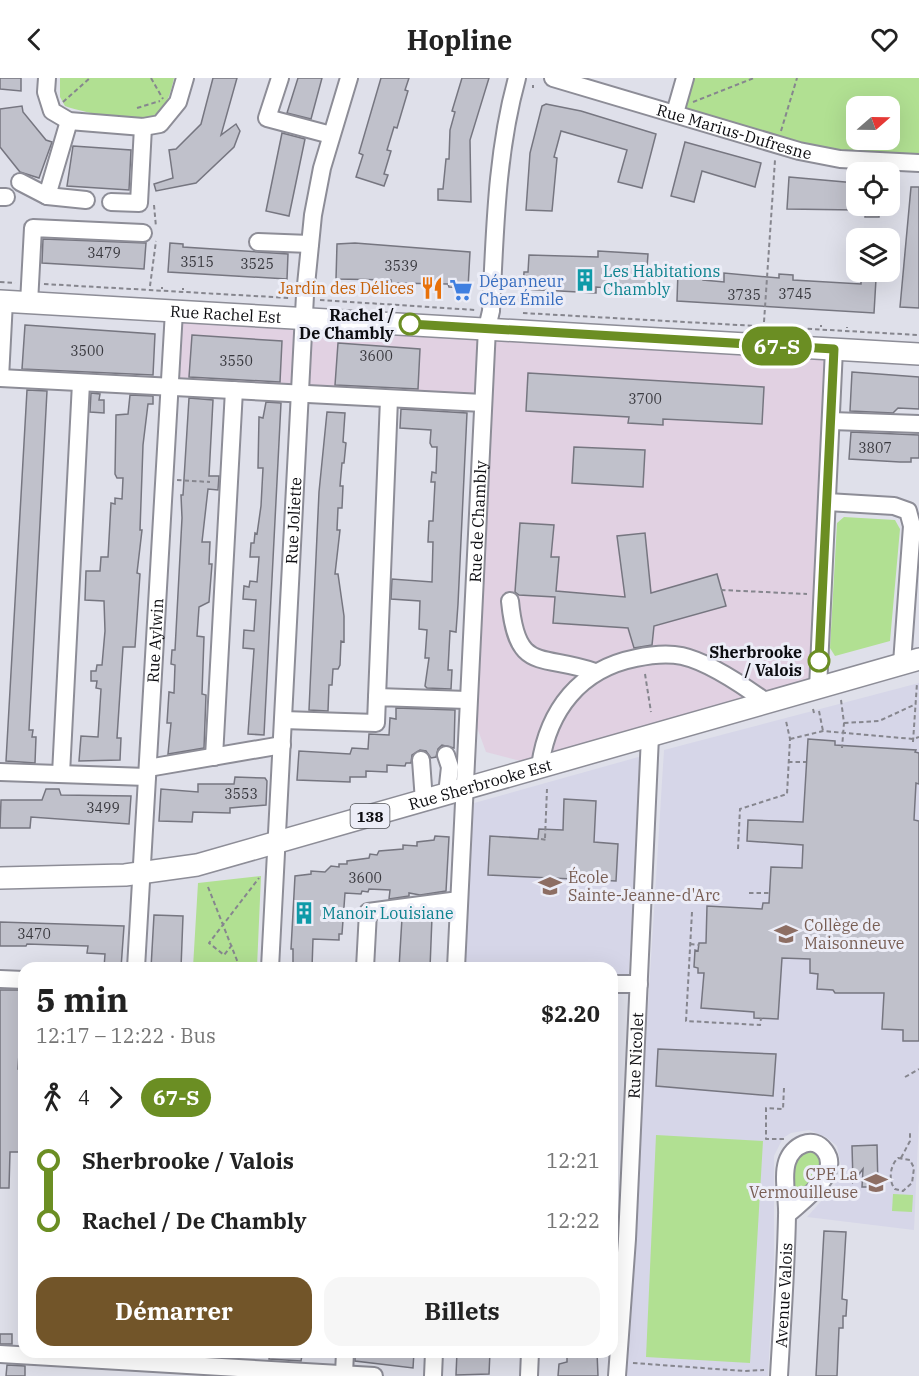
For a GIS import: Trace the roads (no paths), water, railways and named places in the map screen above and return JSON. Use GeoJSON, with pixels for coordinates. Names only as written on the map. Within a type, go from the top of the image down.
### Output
{"type":"FeatureCollection","features":[{"type":"Feature","properties":{"kind":"main road","name":"Rue Rachel Est"},"geometry":{"type":"LineString","coordinates":[[1,295],[30,293],[174,311],[305,309],[489,320],[919,354]]}},
{"type":"Feature","properties":{"kind":"main road","name":"Rue Sherbrooke Est"},"geometry":{"type":"LineString","coordinates":[[0,878],[142,873],[197,865],[911,661]]}},
{"type":"Feature","properties":{"kind":"street"},"geometry":{"type":"LineString","coordinates":[[47,78],[46,92],[52,111],[69,121],[143,127],[160,123],[172,112],[178,102],[185,78]]}},
{"type":"Feature","properties":{"kind":"street"},"geometry":{"type":"LineString","coordinates":[[280,78],[267,118],[331,135]]}},
{"type":"Feature","properties":{"kind":"street","name":"Rue Joliette"},"geometry":{"type":"LineString","coordinates":[[270,962],[310,244],[320,180],[349,78]]}},
{"type":"Feature","properties":{"kind":"street","name":"Rue de Chambly"},"geometry":{"type":"LineString","coordinates":[[456,962],[459,900],[455,792],[467,700],[496,209],[504,138],[517,78]]}},
{"type":"Feature","properties":{"kind":"street","name":"Rue Marius-Dufresne"},"geometry":{"type":"LineString","coordinates":[[553,78],[594,83],[675,113],[800,151],[840,159],[919,163]]}},
{"type":"Feature","properties":{"kind":"street"},"geometry":{"type":"LineString","coordinates":[[675,113],[685,78]]}},
{"type":"Feature","properties":{"kind":"street"},"geometry":{"type":"LineString","coordinates":[[47,196],[69,121]]}},
{"type":"Feature","properties":{"kind":"street"},"geometry":{"type":"LineString","coordinates":[[111,202],[139,203],[143,127]]}},
{"type":"Feature","properties":{"kind":"street"},"geometry":{"type":"LineString","coordinates":[[20,182],[47,196],[86,200]]}},
{"type":"Feature","properties":{"kind":"street"},"geometry":{"type":"LineString","coordinates":[[30,293],[33,228],[143,233]]}},
{"type":"Feature","properties":{"kind":"street"},"geometry":{"type":"LineString","coordinates":[[258,242],[310,244]]}},
{"type":"Feature","properties":{"kind":"street"},"geometry":{"type":"LineString","coordinates":[[1,295],[0,378],[483,403]]}},
{"type":"Feature","properties":{"kind":"street","name":"Rue Aylwin"},"geometry":{"type":"LineString","coordinates":[[136,962],[174,311]]}},
{"type":"Feature","properties":{"kind":"street"},"geometry":{"type":"LineString","coordinates":[[818,688],[834,349]]}},
{"type":"Feature","properties":{"kind":"street"},"geometry":{"type":"LineString","coordinates":[[61,774],[81,383]]}},
{"type":"Feature","properties":{"kind":"street"},"geometry":{"type":"LineString","coordinates":[[214,757],[234,390]]}},
{"type":"Feature","properties":{"kind":"street"},"geometry":{"type":"LineString","coordinates":[[283,720],[376,723],[389,399]]}},
{"type":"Feature","properties":{"kind":"street"},"geometry":{"type":"LineString","coordinates":[[831,421],[919,424]]}},
{"type":"Feature","properties":{"kind":"street"},"geometry":{"type":"LineString","coordinates":[[827,502],[902,507],[911,518],[911,661]]}},
{"type":"Feature","properties":{"kind":"street"},"geometry":{"type":"LineString","coordinates":[[510,601],[512,624],[518,643],[529,656],[595,672]]}},
{"type":"Feature","properties":{"kind":"street"},"geometry":{"type":"LineString","coordinates":[[540,766],[543,741],[553,717],[574,689],[595,672],[617,662],[650,655],[682,656],[738,681],[766,702]]}},
{"type":"Feature","properties":{"kind":"street"},"geometry":{"type":"LineString","coordinates":[[377,698],[467,700]]}},
{"type":"Feature","properties":{"kind":"street","name":"Rue Nicolet"},"geometry":{"type":"LineString","coordinates":[[618,1290],[639,984],[650,736]]}},
{"type":"Feature","properties":{"kind":"street"},"geometry":{"type":"LineString","coordinates":[[0,772],[61,774],[147,772],[282,745]]}},
{"type":"Feature","properties":{"kind":"street"},"geometry":{"type":"LineString","coordinates":[[446,755],[455,792]]}},
{"type":"Feature","properties":{"kind":"street"},"geometry":{"type":"LineString","coordinates":[[421,760],[424,801]]}},
{"type":"Feature","properties":{"kind":"street"},"geometry":{"type":"LineString","coordinates":[[365,962],[368,912],[459,900]]}},
{"type":"Feature","properties":{"kind":"street"},"geometry":{"type":"LineString","coordinates":[[0,979],[18,980]]}},
{"type":"Feature","properties":{"kind":"street"},"geometry":{"type":"LineString","coordinates":[[618,984],[639,984]]}},
{"type":"Feature","properties":{"kind":"street","name":"Avenue Valois"},"geometry":{"type":"LineString","coordinates":[[779,1376],[787,1215]]}},
{"type":"Feature","properties":{"kind":"street"},"geometry":{"type":"LineString","coordinates":[[0,1354],[18,1354]]}},
{"type":"Feature","properties":{"kind":"street"},"geometry":{"type":"LineString","coordinates":[[67,1358],[113,1363],[168,1358]]}},
{"type":"Feature","properties":{"kind":"street"},"geometry":{"type":"LineString","coordinates":[[184,1358],[248,1372],[374,1376]]}},
{"type":"Feature","properties":{"kind":"street"},"geometry":{"type":"LineString","coordinates":[[344,1374],[345,1358]]}},
{"type":"Feature","properties":{"kind":"street"},"geometry":{"type":"LineString","coordinates":[[433,1376],[434,1358]]}},
{"type":"Feature","properties":{"kind":"street"},"geometry":{"type":"LineString","coordinates":[[529,1376],[530,1358]]}},
{"type":"Feature","properties":{"kind":"street","name":"Rue Nicolet"},"geometry":{"type":"LineString","coordinates":[[617,1358],[617,1376]]}},
{"type":"Feature","properties":{"kind":"place","name":"Les Habitations Chambly"},"geometry":{"type":"Point","coordinates":[585,280]}},
{"type":"Feature","properties":{"kind":"place","name":"Jardin des Délices"},"geometry":{"type":"Point","coordinates":[432,288]}},
{"type":"Feature","properties":{"kind":"place","name":"Dépanneur Chez Émile"},"geometry":{"type":"Point","coordinates":[461,290]}},
{"type":"Feature","properties":{"kind":"place","name":"Rachel / De Chambly"},"geometry":{"type":"Point","coordinates":[410,324]}},
{"type":"Feature","properties":{"kind":"place","name":"Sherbrooke / Valois"},"geometry":{"type":"Point","coordinates":[819,661]}},
{"type":"Feature","properties":{"kind":"place","name":"École Sainte-Jeanne-d'Arc"},"geometry":{"type":"Point","coordinates":[550,886]}},
{"type":"Feature","properties":{"kind":"place","name":"Manoir Louisiane"},"geometry":{"type":"Point","coordinates":[304,913]}},
{"type":"Feature","properties":{"kind":"place","name":"Collège de Maisonneuve"},"geometry":{"type":"Point","coordinates":[786,934]}},
{"type":"Feature","properties":{"kind":"place","name":"CPE La Vermouilleuse"},"geometry":{"type":"Point","coordinates":[876,1183]}}]}
